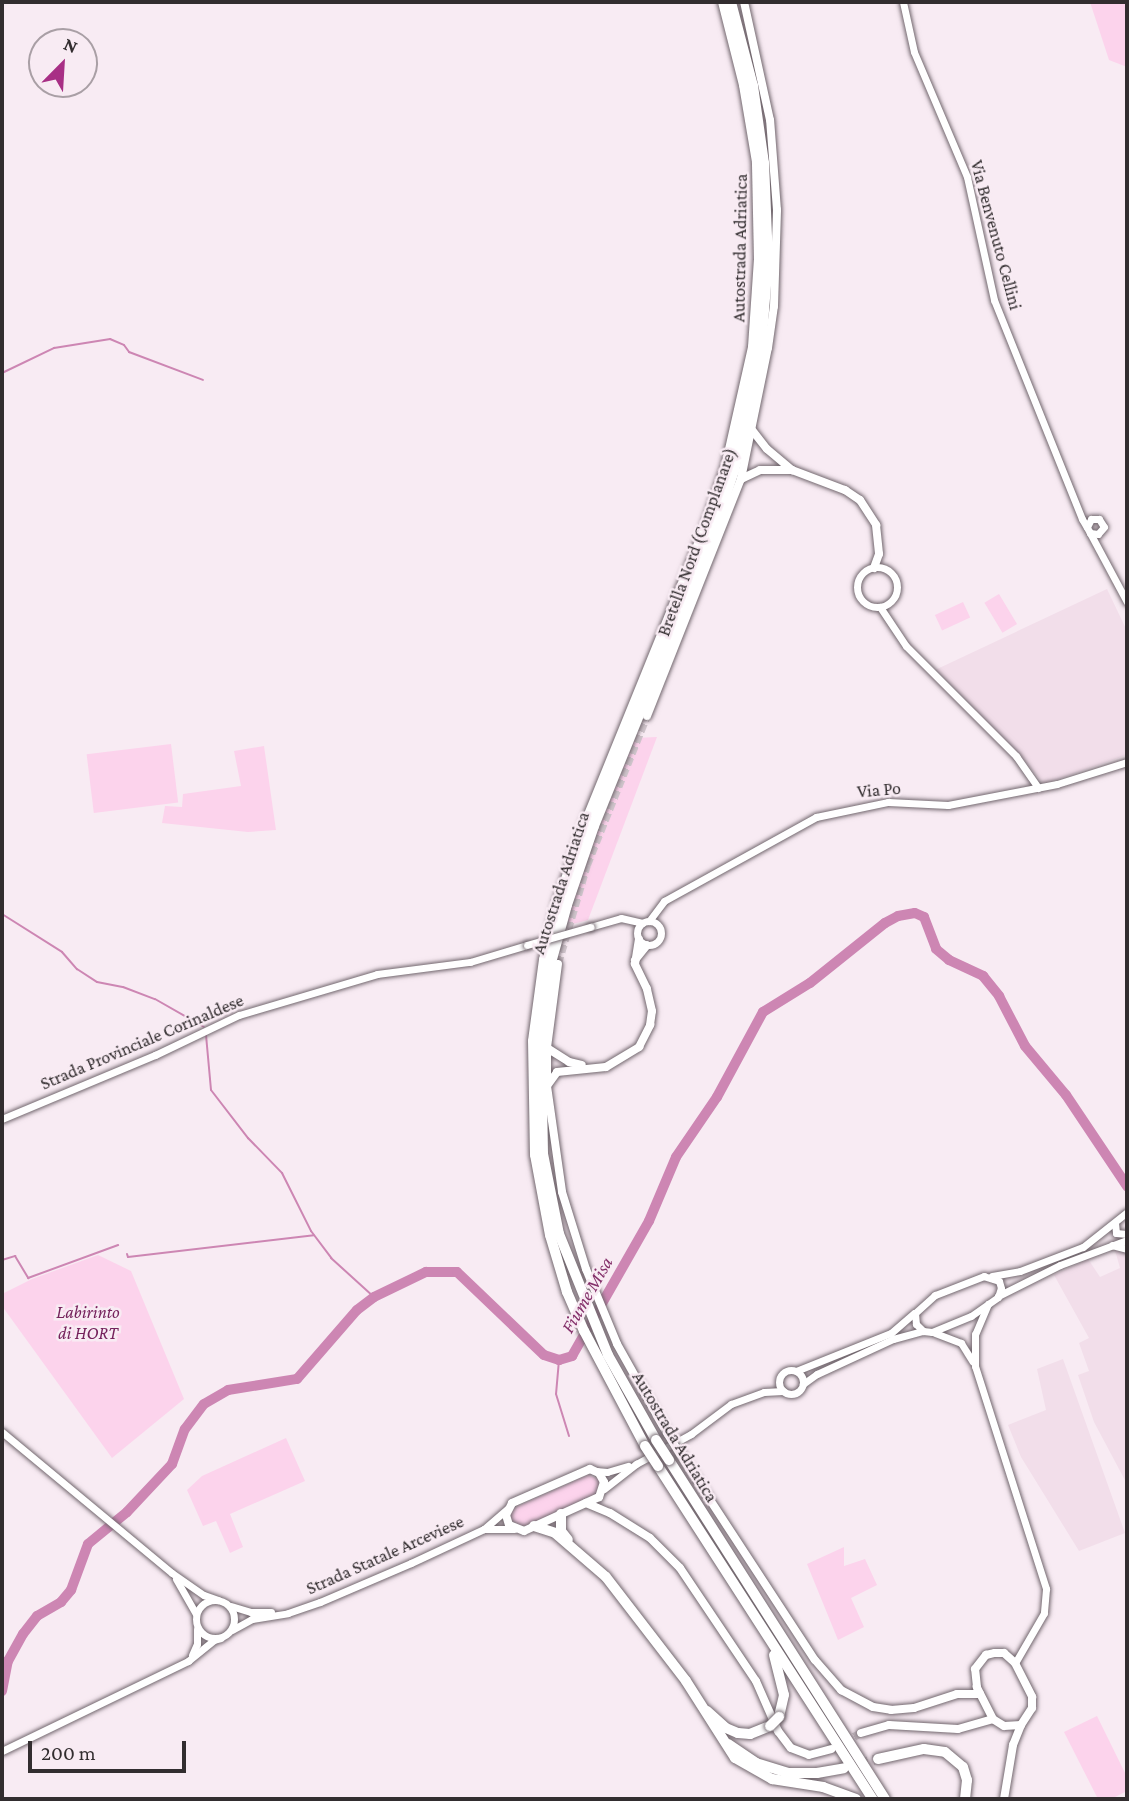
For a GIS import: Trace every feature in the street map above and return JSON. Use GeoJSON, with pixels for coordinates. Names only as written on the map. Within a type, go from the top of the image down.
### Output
{"type":"FeatureCollection","features":[{"type":"Feature","properties":{"kind":"highway","name":"Autostrada Adriatica"},"geometry":{"type":"LineString","coordinates":[[723,2],[744,85],[757,162],[760,235],[757,315],[741,408],[726,467],[704,532],[572,860],[558,902],[544,960],[533,1041],[532,1117],[541,1194],[567,1293],[600,1365],[645,1446],[873,1799]]}},
{"type":"Feature","properties":{"kind":"highway","name":"Autostrada Adriatica"},"geometry":{"type":"LineString","coordinates":[[731,2],[752,86],[764,163],[768,261],[761,349],[730,484],[590,838],[551,963],[541,1043],[541,1119],[549,1194],[559,1234],[608,1355],[668,1460],[885,1799]]}},
{"type":"Feature","properties":{"kind":"highway"},"geometry":{"type":"LineString","coordinates":[[561,1514],[561,1531],[606,1577],[686,1681],[735,1758],[755,1773],[783,1782],[831,1789],[856,1799]]}},
{"type":"Feature","properties":{"kind":"highway"},"geometry":{"type":"LineString","coordinates":[[534,1526],[548,1530],[576,1548]]}},
{"type":"Feature","properties":{"kind":"highway"},"geometry":{"type":"LineString","coordinates":[[699,1703],[732,1731],[750,1734],[770,1726],[779,1717],[783,1707],[783,1681],[767,1638]]}},
{"type":"Feature","properties":{"kind":"highway"},"geometry":{"type":"LineString","coordinates":[[720,1736],[749,1759],[773,1770],[806,1774],[844,1768]]}},
{"type":"Feature","properties":{"kind":"highway"},"geometry":{"type":"LineString","coordinates":[[878,1759],[924,1749],[945,1752],[962,1767],[967,1780],[965,1799]]}},
{"type":"Feature","properties":{"kind":"highway"},"geometry":{"type":"LineString","coordinates":[[867,1772],[891,1799]]}},
{"type":"Feature","properties":{"kind":"main road","name":"Bretella Nord (Complanare)"},"geometry":{"type":"LineString","coordinates":[[647,716],[741,479],[774,306],[777,210],[770,120],[744,2]]}},
{"type":"Feature","properties":{"kind":"main road","name":"Via Benvenuto Cellini"},"geometry":{"type":"LineString","coordinates":[[903,2],[914,52],[967,177],[994,300],[1040,421],[1081,514],[1127,602]]}},
{"type":"Feature","properties":{"kind":"main road"},"geometry":{"type":"LineString","coordinates":[[752,430],[767,449],[792,470]]}},
{"type":"Feature","properties":{"kind":"main road"},"geometry":{"type":"LineString","coordinates":[[760,470],[752,463],[748,452],[767,449]]}},
{"type":"Feature","properties":{"kind":"main road"},"geometry":{"type":"LineString","coordinates":[[741,479],[760,470],[792,470],[829,482],[860,500],[876,525],[879,554],[884,569]]}},
{"type":"Feature","properties":{"kind":"main road"},"geometry":{"type":"LineString","coordinates":[[874,568],[884,569],[893,575],[897,585],[895,596],[884,605],[867,604],[858,591],[860,577],[874,568],[879,554]]}},
{"type":"Feature","properties":{"kind":"main road"},"geometry":{"type":"LineString","coordinates":[[884,605],[892,627],[906,646],[1016,756],[1038,788]]}},
{"type":"Feature","properties":{"kind":"main road","name":"Via Po"},"geometry":{"type":"LineString","coordinates":[[643,932],[656,910],[672,896],[816,817],[888,802],[940,806],[1038,788],[1127,762]]}},
{"type":"Feature","properties":{"kind":"main road"},"geometry":{"type":"LineString","coordinates":[[643,932],[656,944],[661,938],[656,910]]}},
{"type":"Feature","properties":{"kind":"main road","name":"Strada Provinciale Corinaldese"},"geometry":{"type":"LineString","coordinates":[[2,1119],[155,1055],[239,1015],[377,974],[470,961],[627,918],[643,932]]}},
{"type":"Feature","properties":{"kind":"main road"},"geometry":{"type":"LineString","coordinates":[[547,1065],[557,1072],[606,1067],[639,1047],[650,1025],[651,1001],[635,960],[643,932],[658,925]]}},
{"type":"Feature","properties":{"kind":"main road"},"geometry":{"type":"LineString","coordinates":[[558,964],[547,1048],[547,1086],[562,1192],[586,1269],[617,1345],[667,1433],[815,1660],[841,1689],[873,1707],[891,1710],[914,1708],[957,1694],[980,1695]]}},
{"type":"Feature","properties":{"kind":"main road"},"geometry":{"type":"LineString","coordinates":[[547,1048],[559,1057],[591,1068]]}},
{"type":"Feature","properties":{"kind":"main road"},"geometry":{"type":"LineString","coordinates":[[547,1065],[559,1057]]}},
{"type":"Feature","properties":{"kind":"main road"},"geometry":{"type":"LineString","coordinates":[[547,1086],[557,1072]]}},
{"type":"Feature","properties":{"kind":"main road"},"geometry":{"type":"LineString","coordinates":[[764,1392],[787,1371],[796,1371],[891,1333],[922,1304],[950,1287],[977,1278],[1029,1268],[1083,1247],[1127,1212]]}},
{"type":"Feature","properties":{"kind":"main road"},"geometry":{"type":"LineString","coordinates":[[1116,1221],[1116,1233],[1127,1234]]}},
{"type":"Feature","properties":{"kind":"main road"},"geometry":{"type":"LineString","coordinates":[[932,1332],[971,1316],[1029,1278],[1108,1245],[1127,1240]]}},
{"type":"Feature","properties":{"kind":"main road"},"geometry":{"type":"LineString","coordinates":[[1108,1245],[1127,1249]]}},
{"type":"Feature","properties":{"kind":"main road"},"geometry":{"type":"LineString","coordinates":[[992,1276],[1001,1284],[998,1297]]}},
{"type":"Feature","properties":{"kind":"main road"},"geometry":{"type":"LineString","coordinates":[[975,1366],[975,1334],[988,1304]]}},
{"type":"Feature","properties":{"kind":"main road"},"geometry":{"type":"LineString","coordinates":[[915,1313],[916,1324],[923,1331]]}},
{"type":"Feature","properties":{"kind":"main road"},"geometry":{"type":"LineString","coordinates":[[636,1464],[691,1434],[731,1404],[764,1392],[796,1393],[817,1374],[893,1339],[923,1331],[961,1343],[975,1366],[1046,1589],[1044,1613],[1022,1646],[1015,1663]]}},
{"type":"Feature","properties":{"kind":"main road"},"geometry":{"type":"LineString","coordinates":[[796,1371],[802,1376],[803,1384]]}},
{"type":"Feature","properties":{"kind":"main road"},"geometry":{"type":"LineString","coordinates":[[779,1380],[783,1391]]}},
{"type":"Feature","properties":{"kind":"main road"},"geometry":{"type":"LineString","coordinates":[[2,1432],[172,1573],[204,1595],[251,1612],[300,1609]]}},
{"type":"Feature","properties":{"kind":"main road","name":"Strada Statale Arceviese"},"geometry":{"type":"LineString","coordinates":[[300,1609],[484,1529],[515,1501],[583,1471],[607,1472],[636,1464]]}},
{"type":"Feature","properties":{"kind":"main road","name":"Strada Statale Arceviese"},"geometry":{"type":"LineString","coordinates":[[484,1529],[524,1531],[586,1503],[636,1464]]}},
{"type":"Feature","properties":{"kind":"main road"},"geometry":{"type":"LineString","coordinates":[[596,1471],[603,1479],[603,1492],[610,1513]]}},
{"type":"Feature","properties":{"kind":"main road"},"geometry":{"type":"LineString","coordinates":[[586,1503],[610,1513],[650,1538],[680,1568],[756,1681],[785,1742],[791,1748],[809,1755],[831,1749]]}},
{"type":"Feature","properties":{"kind":"main road"},"geometry":{"type":"LineString","coordinates":[[507,1508],[507,1522],[514,1529]]}},
{"type":"Feature","properties":{"kind":"main road"},"geometry":{"type":"LineString","coordinates":[[172,1573],[186,1592],[205,1636],[221,1638]]}},
{"type":"Feature","properties":{"kind":"main road"},"geometry":{"type":"LineString","coordinates":[[188,1661],[197,1644],[196,1619],[202,1606],[223,1602]]}},
{"type":"Feature","properties":{"kind":"main road"},"geometry":{"type":"LineString","coordinates":[[223,1602],[234,1613],[232,1630]]}},
{"type":"Feature","properties":{"kind":"main road"},"geometry":{"type":"LineString","coordinates":[[2,1751],[188,1661],[214,1640],[252,1619],[300,1609]]}},
{"type":"Feature","properties":{"kind":"main road"},"geometry":{"type":"LineString","coordinates":[[1013,1745],[1004,1726],[993,1719],[986,1708],[974,1677],[975,1669],[986,1655],[1004,1653],[1022,1646]]}},
{"type":"Feature","properties":{"kind":"main road"},"geometry":{"type":"LineString","coordinates":[[1004,1653],[1015,1663],[1032,1697],[1032,1708],[1013,1745],[1004,1799]]}},
{"type":"Feature","properties":{"kind":"main road"},"geometry":{"type":"LineString","coordinates":[[957,1694],[974,1677]]}},
{"type":"Feature","properties":{"kind":"main road"},"geometry":{"type":"LineString","coordinates":[[976,1723],[986,1708]]}},
{"type":"Feature","properties":{"kind":"main road"},"geometry":{"type":"LineString","coordinates":[[861,1733],[888,1725],[946,1730],[993,1719]]}},
{"type":"Feature","properties":{"kind":"main road"},"geometry":{"type":"LineString","coordinates":[[1004,1726],[1021,1725]]}},
{"type":"Feature","properties":{"kind":"shaded area"},"geometry":{"type":"Polygon","coordinates":[[[1107,589],[1127,631],[1127,755],[1044,784],[1019,754],[935,670],[1107,589]]]}},
{"type":"Feature","properties":{"kind":"shaded area"},"geometry":{"type":"Polygon","coordinates":[[[1115,1250],[1127,1253],[1127,1484],[1094,1422],[1078,1375],[1089,1371],[1079,1343],[1089,1338],[1054,1275],[1088,1259],[1100,1277],[1120,1268],[1115,1250]]]}},
{"type":"Feature","properties":{"kind":"shaded area"},"geometry":{"type":"Polygon","coordinates":[[[1063,1359],[1125,1533],[1079,1551],[1021,1457],[1008,1425],[1046,1410],[1037,1369],[1063,1359]]]}},
{"type":"Feature","properties":{"kind":"green space"},"geometry":{"type":"Polygon","coordinates":[[[1090,2],[1127,2],[1127,67],[1109,60],[1090,2]]]}},
{"type":"Feature","properties":{"kind":"green space"},"geometry":{"type":"Polygon","coordinates":[[[999,594],[1017,624],[1002,633],[984,603],[999,594]]]}},
{"type":"Feature","properties":{"kind":"green space"},"geometry":{"type":"Polygon","coordinates":[[[963,602],[970,617],[942,631],[935,615],[963,602]]]}},
{"type":"Feature","properties":{"kind":"green space"},"geometry":{"type":"Polygon","coordinates":[[[657,737],[588,920],[565,926],[579,878],[634,738],[657,737]]]}},
{"type":"Feature","properties":{"kind":"green space"},"geometry":{"type":"Polygon","coordinates":[[[171,744],[178,803],[94,813],[87,754],[171,744]]]}},
{"type":"Feature","properties":{"kind":"green space"},"geometry":{"type":"Polygon","coordinates":[[[264,746],[276,830],[248,832],[162,823],[165,806],[182,807],[183,794],[241,786],[234,751],[264,746]]]}},
{"type":"Feature","properties":{"kind":"green space","name":"Labirinto di HORT"},"geometry":{"type":"Polygon","coordinates":[[[98,1255],[131,1271],[184,1399],[112,1458],[2,1306],[2,1294],[32,1279],[98,1255]]]}},
{"type":"Feature","properties":{"kind":"green space"},"geometry":{"type":"Polygon","coordinates":[[[286,1438],[305,1481],[230,1514],[243,1547],[230,1553],[216,1521],[203,1526],[187,1490],[202,1476],[286,1438]]]}},
{"type":"Feature","properties":{"kind":"green space"},"geometry":{"type":"Polygon","coordinates":[[[588,1475],[601,1480],[599,1495],[524,1528],[511,1520],[511,1513],[516,1507],[588,1475]]]}},
{"type":"Feature","properties":{"kind":"green space"},"geometry":{"type":"Polygon","coordinates":[[[844,1547],[844,1566],[865,1559],[877,1585],[851,1598],[864,1627],[838,1640],[807,1564],[844,1547]]]}},
{"type":"Feature","properties":{"kind":"green space"},"geometry":{"type":"Polygon","coordinates":[[[1097,1716],[1127,1777],[1127,1791],[1111,1799],[1098,1799],[1064,1732],[1097,1716]]]}},
{"type":"Feature","properties":{"kind":"waterway"},"geometry":{"type":"LineString","coordinates":[[2,373],[54,348],[110,339],[124,345],[129,352],[203,380]]}},
{"type":"Feature","properties":{"kind":"waterway","name":"Fiume Misa"},"geometry":{"type":"LineString","coordinates":[[2,1691],[8,1661],[23,1634],[37,1616],[61,1602],[71,1590],[88,1544],[127,1512],[172,1464],[185,1429],[204,1404],[228,1390],[297,1379],[357,1310],[374,1297],[426,1272],[457,1272],[544,1355],[559,1360],[572,1356],[649,1221],[676,1157],[717,1097],[763,1012],[810,983],[885,923],[898,916],[915,913],[924,917],[936,949],[949,960],[983,976],[999,996],[1025,1046],[1066,1095],[1127,1186]]}},
{"type":"Feature","properties":{"kind":"waterway"},"geometry":{"type":"LineString","coordinates":[[2,914],[62,952],[77,969],[97,982],[123,987],[155,999],[204,1027]]}},
{"type":"Feature","properties":{"kind":"waterway"},"geometry":{"type":"LineString","coordinates":[[206,1035],[211,1090],[248,1138],[282,1173],[311,1231],[331,1258],[374,1297]]}},
{"type":"Feature","properties":{"kind":"waterway"},"geometry":{"type":"LineString","coordinates":[[127,1254],[128,1257],[314,1235]]}},
{"type":"Feature","properties":{"kind":"waterway"},"geometry":{"type":"LineString","coordinates":[[2,1260],[15,1256],[28,1278],[118,1245]]}},
{"type":"Feature","properties":{"kind":"waterway"},"geometry":{"type":"LineString","coordinates":[[559,1360],[556,1394],[569,1436]]}},
{"type":"Feature","properties":{"kind":"tunnel"},"geometry":{"type":"LineString","coordinates":[[558,964],[587,865],[647,716]]}},
{"type":"Feature","properties":{"kind":"tunnel"},"geometry":{"type":"LineString","coordinates":[[833,1748],[861,1733]]}},
{"type":"Feature","properties":{"kind":"tunnel"},"geometry":{"type":"LineString","coordinates":[[844,1768],[878,1759]]}}]}
